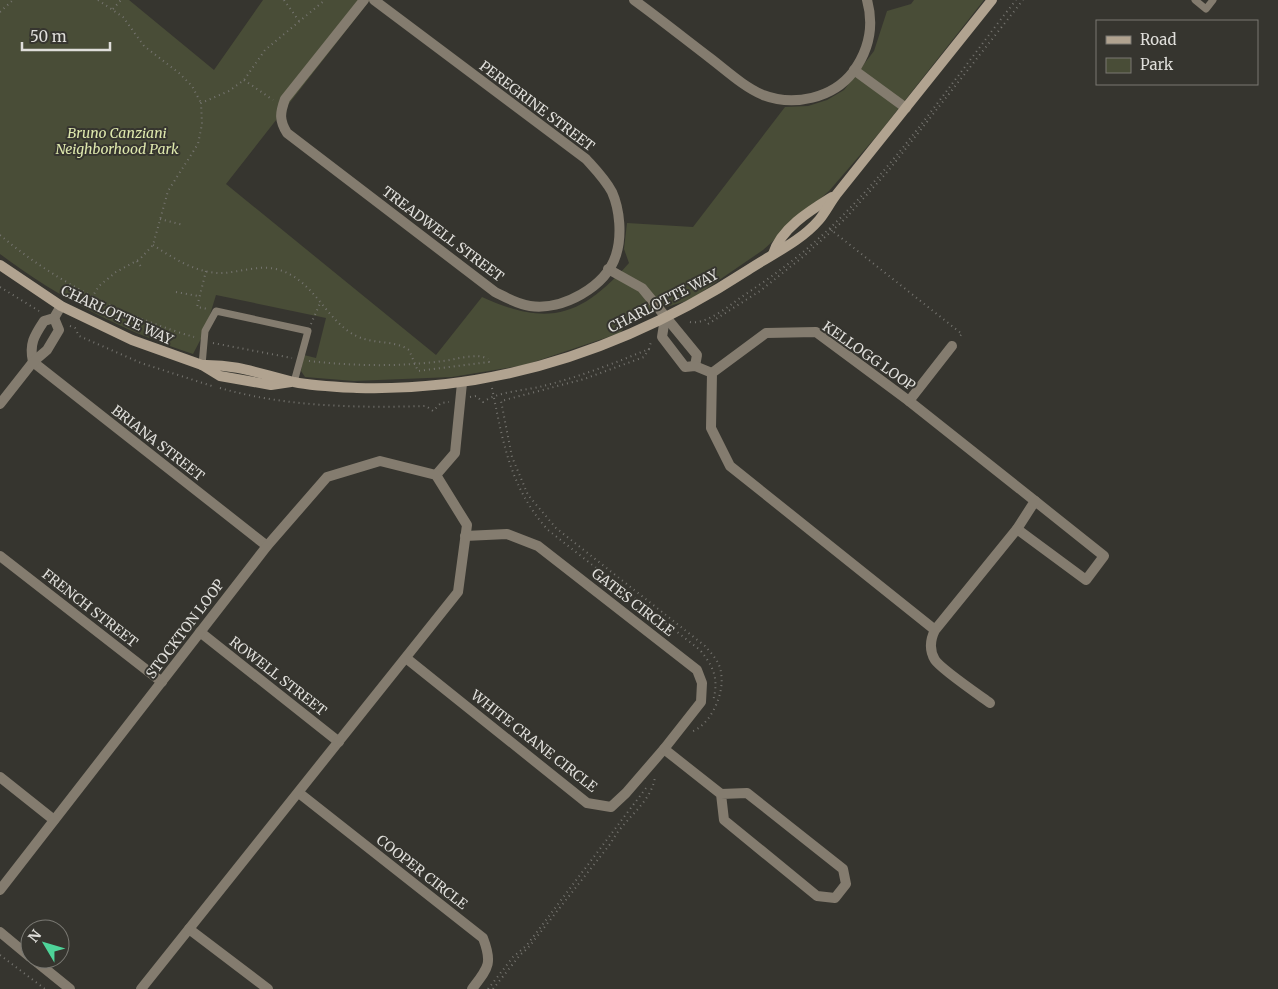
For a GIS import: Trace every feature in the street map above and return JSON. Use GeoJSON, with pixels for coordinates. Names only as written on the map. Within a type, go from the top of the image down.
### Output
{"type":"FeatureCollection","features":[{"type":"Feature","properties":{"kind":"street"},"geometry":{"type":"LineString","coordinates":[[281,110],[285,99],[364,0]]}},
{"type":"Feature","properties":{"kind":"street","name":"PEREGRINE STREET"},"geometry":{"type":"LineString","coordinates":[[374,0],[586,160],[602,176],[612,193],[619,214],[616,256],[608,269]]}},
{"type":"Feature","properties":{"kind":"street"},"geometry":{"type":"LineString","coordinates":[[634,0],[743,84],[764,95],[799,101],[832,90],[846,80],[854,70],[865,52],[870,32],[871,14],[867,0]]}},
{"type":"Feature","properties":{"kind":"street","name":"CHARLOTTE WAY"},"geometry":{"type":"LineString","coordinates":[[0,266],[61,306],[132,340],[202,365],[224,364],[249,368],[294,382],[357,388],[420,387],[462,383],[538,367],[610,344],[665,318],[725,285],[795,242],[819,220],[836,195],[992,0]]}},
{"type":"Feature","properties":{"kind":"street"},"geometry":{"type":"LineString","coordinates":[[854,70],[906,108]]}},
{"type":"Feature","properties":{"kind":"street","name":"TREADWELL STREET"},"geometry":{"type":"LineString","coordinates":[[281,110],[282,124],[287,133],[495,292],[515,303],[532,306],[551,306],[568,301],[593,287],[608,269]]}},
{"type":"Feature","properties":{"kind":"street","name":"CHARLOTTE WAY"},"geometry":{"type":"LineString","coordinates":[[773,254],[776,244],[806,214],[836,195]]}},
{"type":"Feature","properties":{"kind":"street"},"geometry":{"type":"LineString","coordinates":[[608,269],[642,288],[665,318],[681,333],[697,355],[695,366]]}},
{"type":"Feature","properties":{"kind":"street"},"geometry":{"type":"LineString","coordinates":[[32,362],[30,350],[32,339],[44,321],[54,318],[61,306]]}},
{"type":"Feature","properties":{"kind":"street"},"geometry":{"type":"LineString","coordinates":[[0,404],[32,362],[47,350],[59,330],[54,318]]}},
{"type":"Feature","properties":{"kind":"street"},"geometry":{"type":"LineString","coordinates":[[665,318],[662,337],[684,367],[695,366],[712,374],[712,428],[730,466],[934,630]]}},
{"type":"Feature","properties":{"kind":"street","name":"KELLOGG LOOP"},"geometry":{"type":"LineString","coordinates":[[712,374],[766,333],[816,332],[909,402],[1104,556],[1086,580],[1017,529]]}},
{"type":"Feature","properties":{"kind":"street"},"geometry":{"type":"LineString","coordinates":[[909,402],[952,346]]}},
{"type":"Feature","properties":{"kind":"street","name":"BRIANA STREET"},"geometry":{"type":"LineString","coordinates":[[32,362],[267,546]]}},
{"type":"Feature","properties":{"kind":"street"},"geometry":{"type":"LineString","coordinates":[[141,989],[458,592],[467,525],[436,475],[455,452],[462,383]]}},
{"type":"Feature","properties":{"kind":"street","name":"STOCKTON LOOP"},"geometry":{"type":"LineString","coordinates":[[0,890],[267,546],[327,477],[380,461],[436,475]]}},
{"type":"Feature","properties":{"kind":"street"},"geometry":{"type":"LineString","coordinates":[[990,703],[935,660],[930,647],[934,630],[1017,529],[1035,502]]}},
{"type":"Feature","properties":{"kind":"street","name":"GATES CIRCLE"},"geometry":{"type":"LineString","coordinates":[[466,536],[507,534],[538,546],[697,670],[702,684],[701,702],[664,749]]}},
{"type":"Feature","properties":{"kind":"street","name":"FRENCH STREET"},"geometry":{"type":"LineString","coordinates":[[0,556],[162,682]]}},
{"type":"Feature","properties":{"kind":"street","name":"ROWELL STREET"},"geometry":{"type":"LineString","coordinates":[[200,632],[339,742]]}},
{"type":"Feature","properties":{"kind":"street","name":"WHITE CRANE CIRCLE"},"geometry":{"type":"LineString","coordinates":[[406,658],[587,803],[611,807],[626,793],[664,749]]}},
{"type":"Feature","properties":{"kind":"street"},"geometry":{"type":"LineString","coordinates":[[664,749],[720,794],[747,793],[844,869],[846,884],[835,898],[817,896],[724,820],[720,794]]}},
{"type":"Feature","properties":{"kind":"street"},"geometry":{"type":"LineString","coordinates":[[0,777],[54,820]]}},
{"type":"Feature","properties":{"kind":"street","name":"COOPER CIRCLE"},"geometry":{"type":"LineString","coordinates":[[299,793],[483,938],[490,956],[485,972],[472,989]]}},
{"type":"Feature","properties":{"kind":"street"},"geometry":{"type":"LineString","coordinates":[[190,928],[268,989]]}},
{"type":"Feature","properties":{"kind":"street"},"geometry":{"type":"LineString","coordinates":[[0,932],[20,948]]}},
{"type":"Feature","properties":{"kind":"street"},"geometry":{"type":"LineString","coordinates":[[45,969],[70,989]]}},
{"type":"Feature","properties":{"kind":"lane"},"geometry":{"type":"LineString","coordinates":[[1195,0],[1206,9],[1213,0]]}},
{"type":"Feature","properties":{"kind":"lane"},"geometry":{"type":"LineString","coordinates":[[202,365],[205,331],[216,311],[308,331],[294,382]]}},
{"type":"Feature","properties":{"kind":"path"},"geometry":{"type":"LineString","coordinates":[[0,12],[13,0]]}},
{"type":"Feature","properties":{"kind":"path"},"geometry":{"type":"LineString","coordinates":[[89,302],[100,286],[116,272],[137,261],[153,245],[168,191],[198,144],[202,124],[202,103],[192,86],[180,73],[144,46],[122,17],[98,0]]}},
{"type":"Feature","properties":{"kind":"path"},"geometry":{"type":"LineString","coordinates":[[113,9],[121,0]]}},
{"type":"Feature","properties":{"kind":"path"},"geometry":{"type":"LineString","coordinates":[[284,0],[299,22]]}},
{"type":"Feature","properties":{"kind":"path"},"geometry":{"type":"LineString","coordinates":[[202,103],[229,91],[244,80],[265,50],[325,0]]}},
{"type":"Feature","properties":{"kind":"path"},"geometry":{"type":"LineString","coordinates":[[708,324],[760,292],[833,231],[889,170],[1023,0]]}},
{"type":"Feature","properties":{"kind":"path"},"geometry":{"type":"LineString","coordinates":[[244,80],[281,110]]}},
{"type":"Feature","properties":{"kind":"path"},"geometry":{"type":"LineString","coordinates":[[160,220],[184,225]]}},
{"type":"Feature","properties":{"kind":"path"},"geometry":{"type":"LineString","coordinates":[[819,220],[962,334],[952,346]]}},
{"type":"Feature","properties":{"kind":"path"},"geometry":{"type":"LineString","coordinates":[[0,235],[36,261],[93,295],[154,323],[204,340],[300,360],[352,364],[416,363],[480,357],[488,359]]}},
{"type":"Feature","properties":{"kind":"path"},"geometry":{"type":"LineString","coordinates":[[153,245],[187,265],[206,271],[221,273],[276,269],[291,276],[321,301],[346,330],[373,342],[404,347],[409,350],[418,371],[489,362],[494,396],[513,477],[534,515],[548,530],[700,650],[714,670],[717,686],[712,704]]}},
{"type":"Feature","properties":{"kind":"path"},"geometry":{"type":"LineString","coordinates":[[137,261],[142,268]]}},
{"type":"Feature","properties":{"kind":"path"},"geometry":{"type":"LineString","coordinates":[[206,271],[197,307],[216,311]]}},
{"type":"Feature","properties":{"kind":"path"},"geometry":{"type":"LineString","coordinates":[[176,292],[199,296]]}},
{"type":"Feature","properties":{"kind":"path"},"geometry":{"type":"LineString","coordinates":[[308,331],[321,301]]}},
{"type":"Feature","properties":{"kind":"path"},"geometry":{"type":"LineString","coordinates":[[501,401],[584,379],[644,357],[649,349]]}},
{"type":"Feature","properties":{"kind":"path"},"geometry":{"type":"LineString","coordinates":[[494,396],[501,401],[512,457],[528,495],[556,528],[705,646],[716,659],[721,672],[721,692],[714,708],[699,729],[689,733],[694,726]]}},
{"type":"Feature","properties":{"kind":"path"},"geometry":{"type":"LineString","coordinates":[[488,989],[514,956],[527,945],[660,770]]}},
{"type":"Feature","properties":{"kind":"path"},"geometry":{"type":"LineString","coordinates":[[493,989],[557,912],[611,843],[616,833],[652,791],[655,777]]}},
{"type":"Feature","properties":{"kind":"path"},"geometry":{"type":"LineString","coordinates":[[0,955],[45,989]]}},
{"type":"Feature","properties":{"kind":"green space","name":"Bruno Canziani Neighborhood Park"},"geometry":{"type":"Polygon","coordinates":[[[0,0],[129,0],[214,70],[263,0],[370,0],[226,184],[436,355],[482,297],[526,312],[545,314],[562,312],[579,305],[595,295],[629,263],[624,249],[627,223],[693,227],[785,107],[808,106],[827,100],[844,90],[874,51],[887,11],[911,4],[914,0],[984,0],[880,132],[829,191],[763,250],[690,300],[633,317],[620,333],[525,365],[452,377],[354,381],[305,377],[301,371],[304,355],[316,358],[326,318],[216,295],[205,331],[193,354],[142,335],[93,312],[46,285],[0,254],[0,0]]]}}]}
